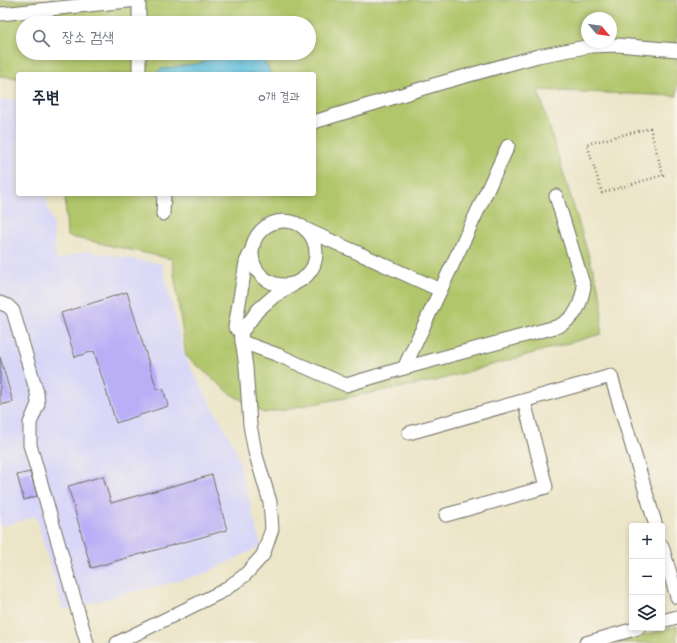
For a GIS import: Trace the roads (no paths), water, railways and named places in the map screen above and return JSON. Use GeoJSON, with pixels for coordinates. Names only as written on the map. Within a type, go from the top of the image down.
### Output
{"type":"FeatureCollection","features":[{"type":"Feature","properties":{"kind":"lane"},"geometry":{"type":"LineString","coordinates":[[0,14],[138,0],[139,16]]}},
{"type":"Feature","properties":{"kind":"lane"},"geometry":{"type":"LineString","coordinates":[[316,121],[437,84],[538,56],[591,46],[617,45],[677,50]]}},
{"type":"Feature","properties":{"kind":"lane"},"geometry":{"type":"LineString","coordinates":[[139,60],[139,72]]}},
{"type":"Feature","properties":{"kind":"lane"},"geometry":{"type":"LineString","coordinates":[[404,368],[508,146]]}},
{"type":"Feature","properties":{"kind":"lane"},"geometry":{"type":"LineString","coordinates":[[163,214],[164,196]]}},
{"type":"Feature","properties":{"kind":"lane"},"geometry":{"type":"LineString","coordinates":[[241,338],[346,385],[559,326],[568,321],[577,311],[581,302],[584,287],[556,196]]}},
{"type":"Feature","properties":{"kind":"lane"},"geometry":{"type":"LineString","coordinates":[[117,643],[223,591],[245,575],[263,555],[272,529],[270,502],[255,452],[250,425],[246,367],[241,338],[235,327],[246,262],[257,237],[263,229],[272,224],[283,221],[293,223],[440,290]]}},
{"type":"Feature","properties":{"kind":"lane"},"geometry":{"type":"LineString","coordinates":[[241,338],[258,310],[274,296],[286,290],[307,275],[313,266],[316,256],[315,245],[310,235],[303,228]]}},
{"type":"Feature","properties":{"kind":"lane"},"geometry":{"type":"LineString","coordinates":[[253,247],[252,257],[255,267],[261,276],[269,282],[279,285],[289,285],[299,281]]}},
{"type":"Feature","properties":{"kind":"lane"},"geometry":{"type":"LineString","coordinates":[[0,303],[8,306],[14,311],[37,393],[38,404],[30,424],[30,445],[87,643]]}},
{"type":"Feature","properties":{"kind":"lane"},"geometry":{"type":"LineString","coordinates":[[409,433],[612,376],[655,523]]}},
{"type":"Feature","properties":{"kind":"lane"},"geometry":{"type":"LineString","coordinates":[[446,515],[546,487],[524,401]]}},
{"type":"Feature","properties":{"kind":"lane"},"geometry":{"type":"LineString","coordinates":[[665,556],[677,597]]}},
{"type":"Feature","properties":{"kind":"lane"},"geometry":{"type":"LineString","coordinates":[[665,620],[677,617]]}},
{"type":"Feature","properties":{"kind":"lane"},"geometry":{"type":"LineString","coordinates":[[586,643],[629,631]]}},
{"type":"Feature","properties":{"kind":"water"},"geometry":{"type":"Polygon","coordinates":[[[208,60],[262,60],[270,72],[157,72],[162,69],[201,63],[208,60]]]}}]}
